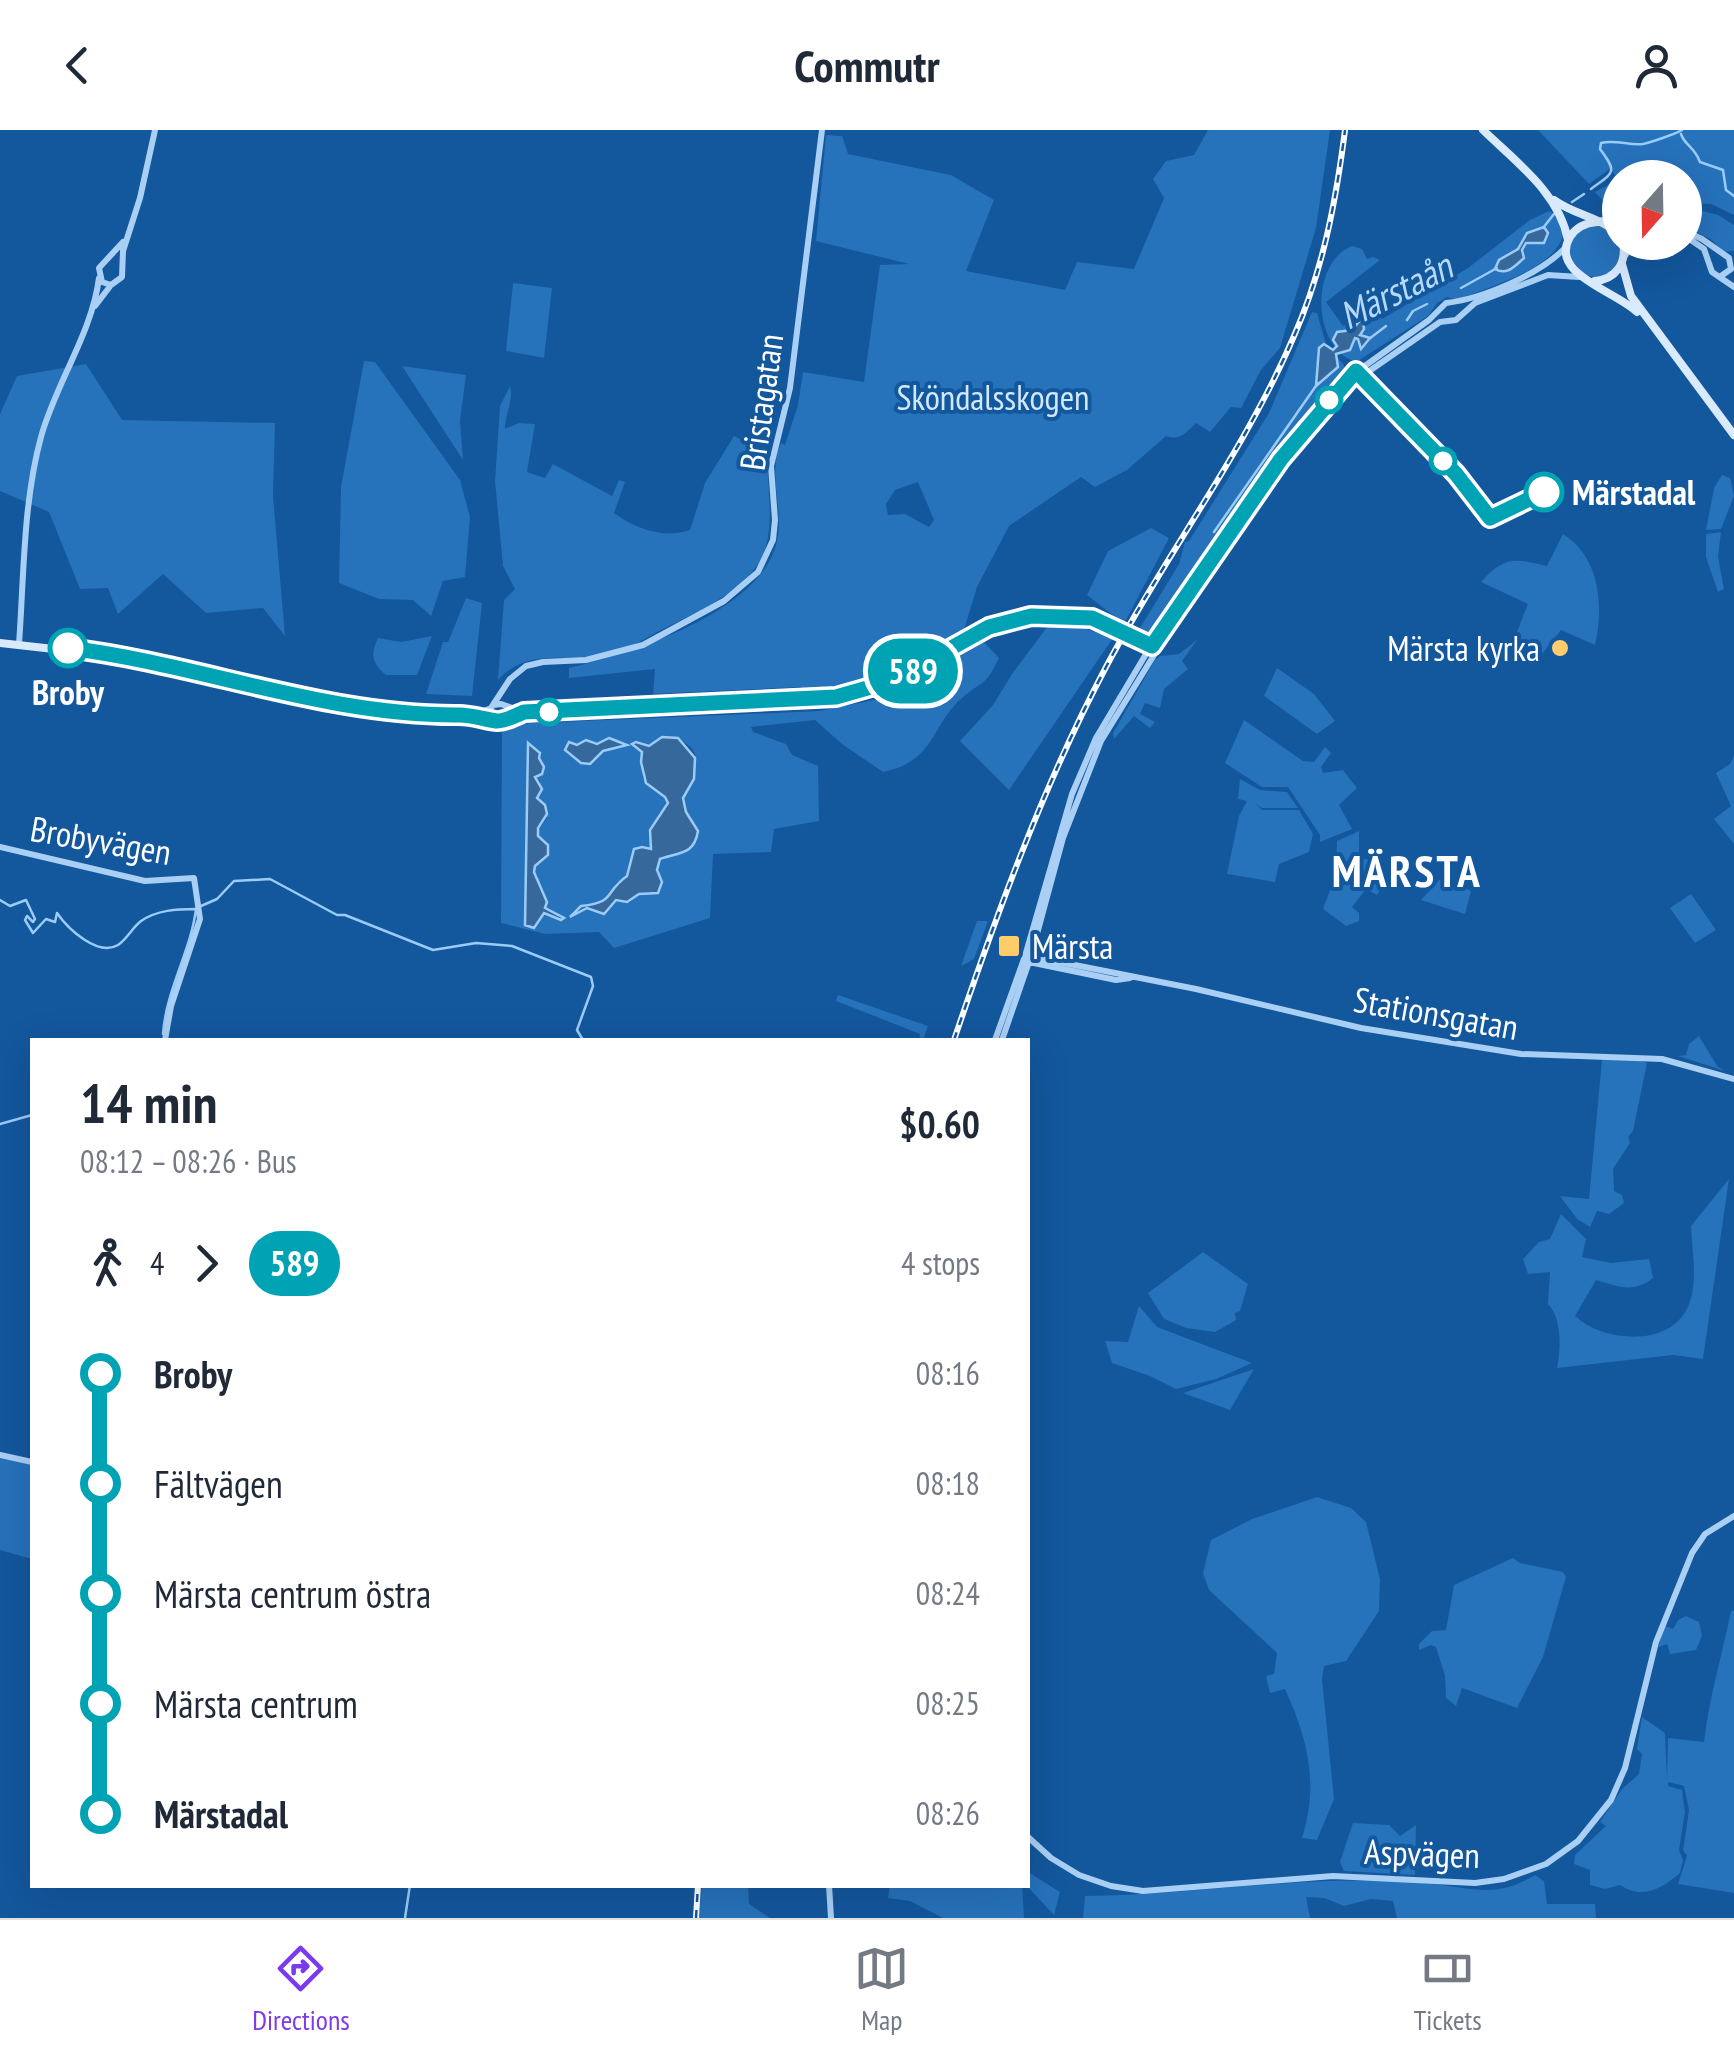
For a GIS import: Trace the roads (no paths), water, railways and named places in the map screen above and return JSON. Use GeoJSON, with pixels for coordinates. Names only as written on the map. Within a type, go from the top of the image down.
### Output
{"type":"FeatureCollection","features":[{"type":"Feature","properties":{"kind":"main road"},"geometry":{"type":"LineString","coordinates":[[1484,130],[1547,194],[1568,209],[1602,224]]}},
{"type":"Feature","properties":{"kind":"main road"},"geometry":{"type":"LineString","coordinates":[[1547,194],[1562,215],[1570,267],[1579,276],[1625,300],[1650,326],[1734,435]]}},
{"type":"Feature","properties":{"kind":"main road"},"geometry":{"type":"LineString","coordinates":[[1567,244],[1580,226],[1596,222]]}},
{"type":"Feature","properties":{"kind":"main road"},"geometry":{"type":"LineString","coordinates":[[1590,281],[1609,278],[1623,260]]}},
{"type":"Feature","properties":{"kind":"main road"},"geometry":{"type":"LineString","coordinates":[[1623,260],[1627,288],[1650,326]]}},
{"type":"Feature","properties":{"kind":"main road"},"geometry":{"type":"LineString","coordinates":[[0,643],[125,657]]}},
{"type":"Feature","properties":{"kind":"street"},"geometry":{"type":"LineString","coordinates":[[19,644],[30,492],[38,451],[56,392],[92,311],[110,285],[119,281],[155,130]]}},
{"type":"Feature","properties":{"kind":"street","name":"Bristagatan"},"geometry":{"type":"LineString","coordinates":[[492,706],[518,670],[533,664],[586,660],[643,645],[724,601],[758,572],[767,557],[775,520],[770,466],[790,388],[822,130]]}},
{"type":"Feature","properties":{"kind":"street"},"geometry":{"type":"LineString","coordinates":[[1528,175],[1574,209],[1602,219]]}},
{"type":"Feature","properties":{"kind":"street"},"geometry":{"type":"LineString","coordinates":[[92,311],[99,268],[124,241],[134,218]]}},
{"type":"Feature","properties":{"kind":"street"},"geometry":{"type":"LineString","coordinates":[[1702,238],[1729,258],[1732,272],[1721,276]]}},
{"type":"Feature","properties":{"kind":"street"},"geometry":{"type":"LineString","coordinates":[[999,1038],[1063,838],[1101,740],[1154,649],[1270,474],[1356,371],[1449,302],[1457,304],[1540,269],[1567,244]]}},
{"type":"Feature","properties":{"kind":"street"},"geometry":{"type":"LineString","coordinates":[[1702,247],[1712,272],[1734,287]]}},
{"type":"Feature","properties":{"kind":"street"},"geometry":{"type":"LineString","coordinates":[[1710,262],[1722,254]]}},
{"type":"Feature","properties":{"kind":"street"},"geometry":{"type":"LineString","coordinates":[[107,260],[122,268]]}},
{"type":"Feature","properties":{"kind":"street"},"geometry":{"type":"LineString","coordinates":[[1027,959],[1058,835],[1096,738],[1143,660],[1317,422],[1352,384],[1445,320],[1456,320],[1475,304],[1548,275],[1579,276]]}},
{"type":"Feature","properties":{"kind":"street"},"geometry":{"type":"LineString","coordinates":[[99,278],[110,285]]}},
{"type":"Feature","properties":{"kind":"street"},"geometry":{"type":"LineString","coordinates":[[1457,304],[1460,314]]}},
{"type":"Feature","properties":{"kind":"street"},"geometry":{"type":"LineString","coordinates":[[1441,309],[1445,320]]}},
{"type":"Feature","properties":{"kind":"street"},"geometry":{"type":"LineString","coordinates":[[125,657],[342,705],[415,714],[470,715],[499,722],[524,712],[836,697],[892,681],[966,639],[1004,622],[1031,616],[1092,618],[1154,649]]}},
{"type":"Feature","properties":{"kind":"street"},"geometry":{"type":"LineString","coordinates":[[1115,629],[1141,645]]}},
{"type":"Feature","properties":{"kind":"street"},"geometry":{"type":"LineString","coordinates":[[1141,645],[1143,660]]}},
{"type":"Feature","properties":{"kind":"street"},"geometry":{"type":"LineString","coordinates":[[505,687],[505,718]]}},
{"type":"Feature","properties":{"kind":"street"},"geometry":{"type":"LineString","coordinates":[[470,715],[492,706],[524,712]]}},
{"type":"Feature","properties":{"kind":"street"},"geometry":{"type":"LineString","coordinates":[[491,718],[492,706]]}},
{"type":"Feature","properties":{"kind":"street","name":"Brobyvägen"},"geometry":{"type":"LineString","coordinates":[[0,847],[145,881],[194,878],[200,919],[170,1009],[166,1038]]}},
{"type":"Feature","properties":{"kind":"street","name":"Stationsgatan"},"geometry":{"type":"LineString","coordinates":[[1027,959],[1233,997],[1361,1028],[1532,1055],[1662,1059],[1734,1079]]}},
{"type":"Feature","properties":{"kind":"street"},"geometry":{"type":"LineString","coordinates":[[0,1455],[30,1462]]}},
{"type":"Feature","properties":{"kind":"street","name":"Aspvägen"},"geometry":{"type":"LineString","coordinates":[[1030,1838],[1051,1858],[1079,1875],[1143,1891],[1333,1876],[1474,1883],[1504,1880],[1546,1864],[1590,1830],[1617,1788],[1656,1642],[1695,1547],[1705,1534],[1734,1516]]}},
{"type":"Feature","properties":{"kind":"street"},"geometry":{"type":"LineString","coordinates":[[828,1888],[832,1918]]}},
{"type":"Feature","properties":{"kind":"waterway","name":"Märstaån"},"geometry":{"type":"LineString","coordinates":[[1591,189],[1611,172],[1601,143],[1643,144],[1682,130]]}},
{"type":"Feature","properties":{"kind":"waterway"},"geometry":{"type":"LineString","coordinates":[[1681,134],[1700,162],[1723,170],[1726,190],[1734,196]]}},
{"type":"Feature","properties":{"kind":"waterway","name":"Märstaån"},"geometry":{"type":"LineString","coordinates":[[1572,202],[1584,194]]}},
{"type":"Feature","properties":{"kind":"waterway","name":"Märstaån"},"geometry":{"type":"LineString","coordinates":[[1543,228],[1554,214]]}},
{"type":"Feature","properties":{"kind":"waterway","name":"Märstaån"},"geometry":{"type":"LineString","coordinates":[[1461,288],[1497,268]]}},
{"type":"Feature","properties":{"kind":"waterway","name":"Märstaån"},"geometry":{"type":"LineString","coordinates":[[1407,320],[1413,311],[1427,304]]}},
{"type":"Feature","properties":{"kind":"waterway","name":"Märstaån"},"geometry":{"type":"LineString","coordinates":[[1369,339],[1386,326]]}},
{"type":"Feature","properties":{"kind":"waterway","name":"Märstaån"},"geometry":{"type":"LineString","coordinates":[[1214,532],[1318,383]]}},
{"type":"Feature","properties":{"kind":"waterway"},"geometry":{"type":"LineString","coordinates":[[201,906],[217,899],[234,881],[270,879],[337,915],[433,950],[476,943],[512,946],[591,977],[593,986],[577,1030],[582,1038]]}},
{"type":"Feature","properties":{"kind":"waterway"},"geometry":{"type":"LineString","coordinates":[[0,900],[10,906],[26,900],[35,919],[33,922],[27,916],[25,920],[33,933],[46,919],[55,922],[57,913],[84,940],[110,948],[121,943],[147,917],[196,909],[163,1034]]}},
{"type":"Feature","properties":{"kind":"waterway"},"geometry":{"type":"LineString","coordinates":[[0,1124],[30,1116]]}},
{"type":"Feature","properties":{"kind":"waterway"},"geometry":{"type":"LineString","coordinates":[[405,1918],[410,1888]]}},
{"type":"Feature","properties":{"kind":"railway"},"geometry":{"type":"LineString","coordinates":[[955,1038],[1022,850],[1083,712],[1129,625],[1252,421],[1294,336],[1327,235],[1345,130]]}},
{"type":"Feature","properties":{"kind":"railway"},"geometry":{"type":"LineString","coordinates":[[696,1918],[698,1888]]}},
{"type":"Feature","properties":{"kind":"place","name":"Märstadal"},"geometry":{"type":"Point","coordinates":[1544,492]}},
{"type":"Feature","properties":{"kind":"place","name":"Broby"},"geometry":{"type":"Point","coordinates":[68,648]}},
{"type":"Feature","properties":{"kind":"place","name":"Märsta kyrka"},"geometry":{"type":"Point","coordinates":[1560,648]}},
{"type":"Feature","properties":{"kind":"place","name":"Märsta"},"geometry":{"type":"Point","coordinates":[1009,946]}},
{"type":"Feature","properties":{"kind":"district","name":"MÄRSTA"},"geometry":{"type":"Point","coordinates":[1407,870]}},
{"type":"Feature","properties":{"kind":"park label","name":"Sköndalsskogen"},"geometry":{"type":"Point","coordinates":[993,397]}}]}
